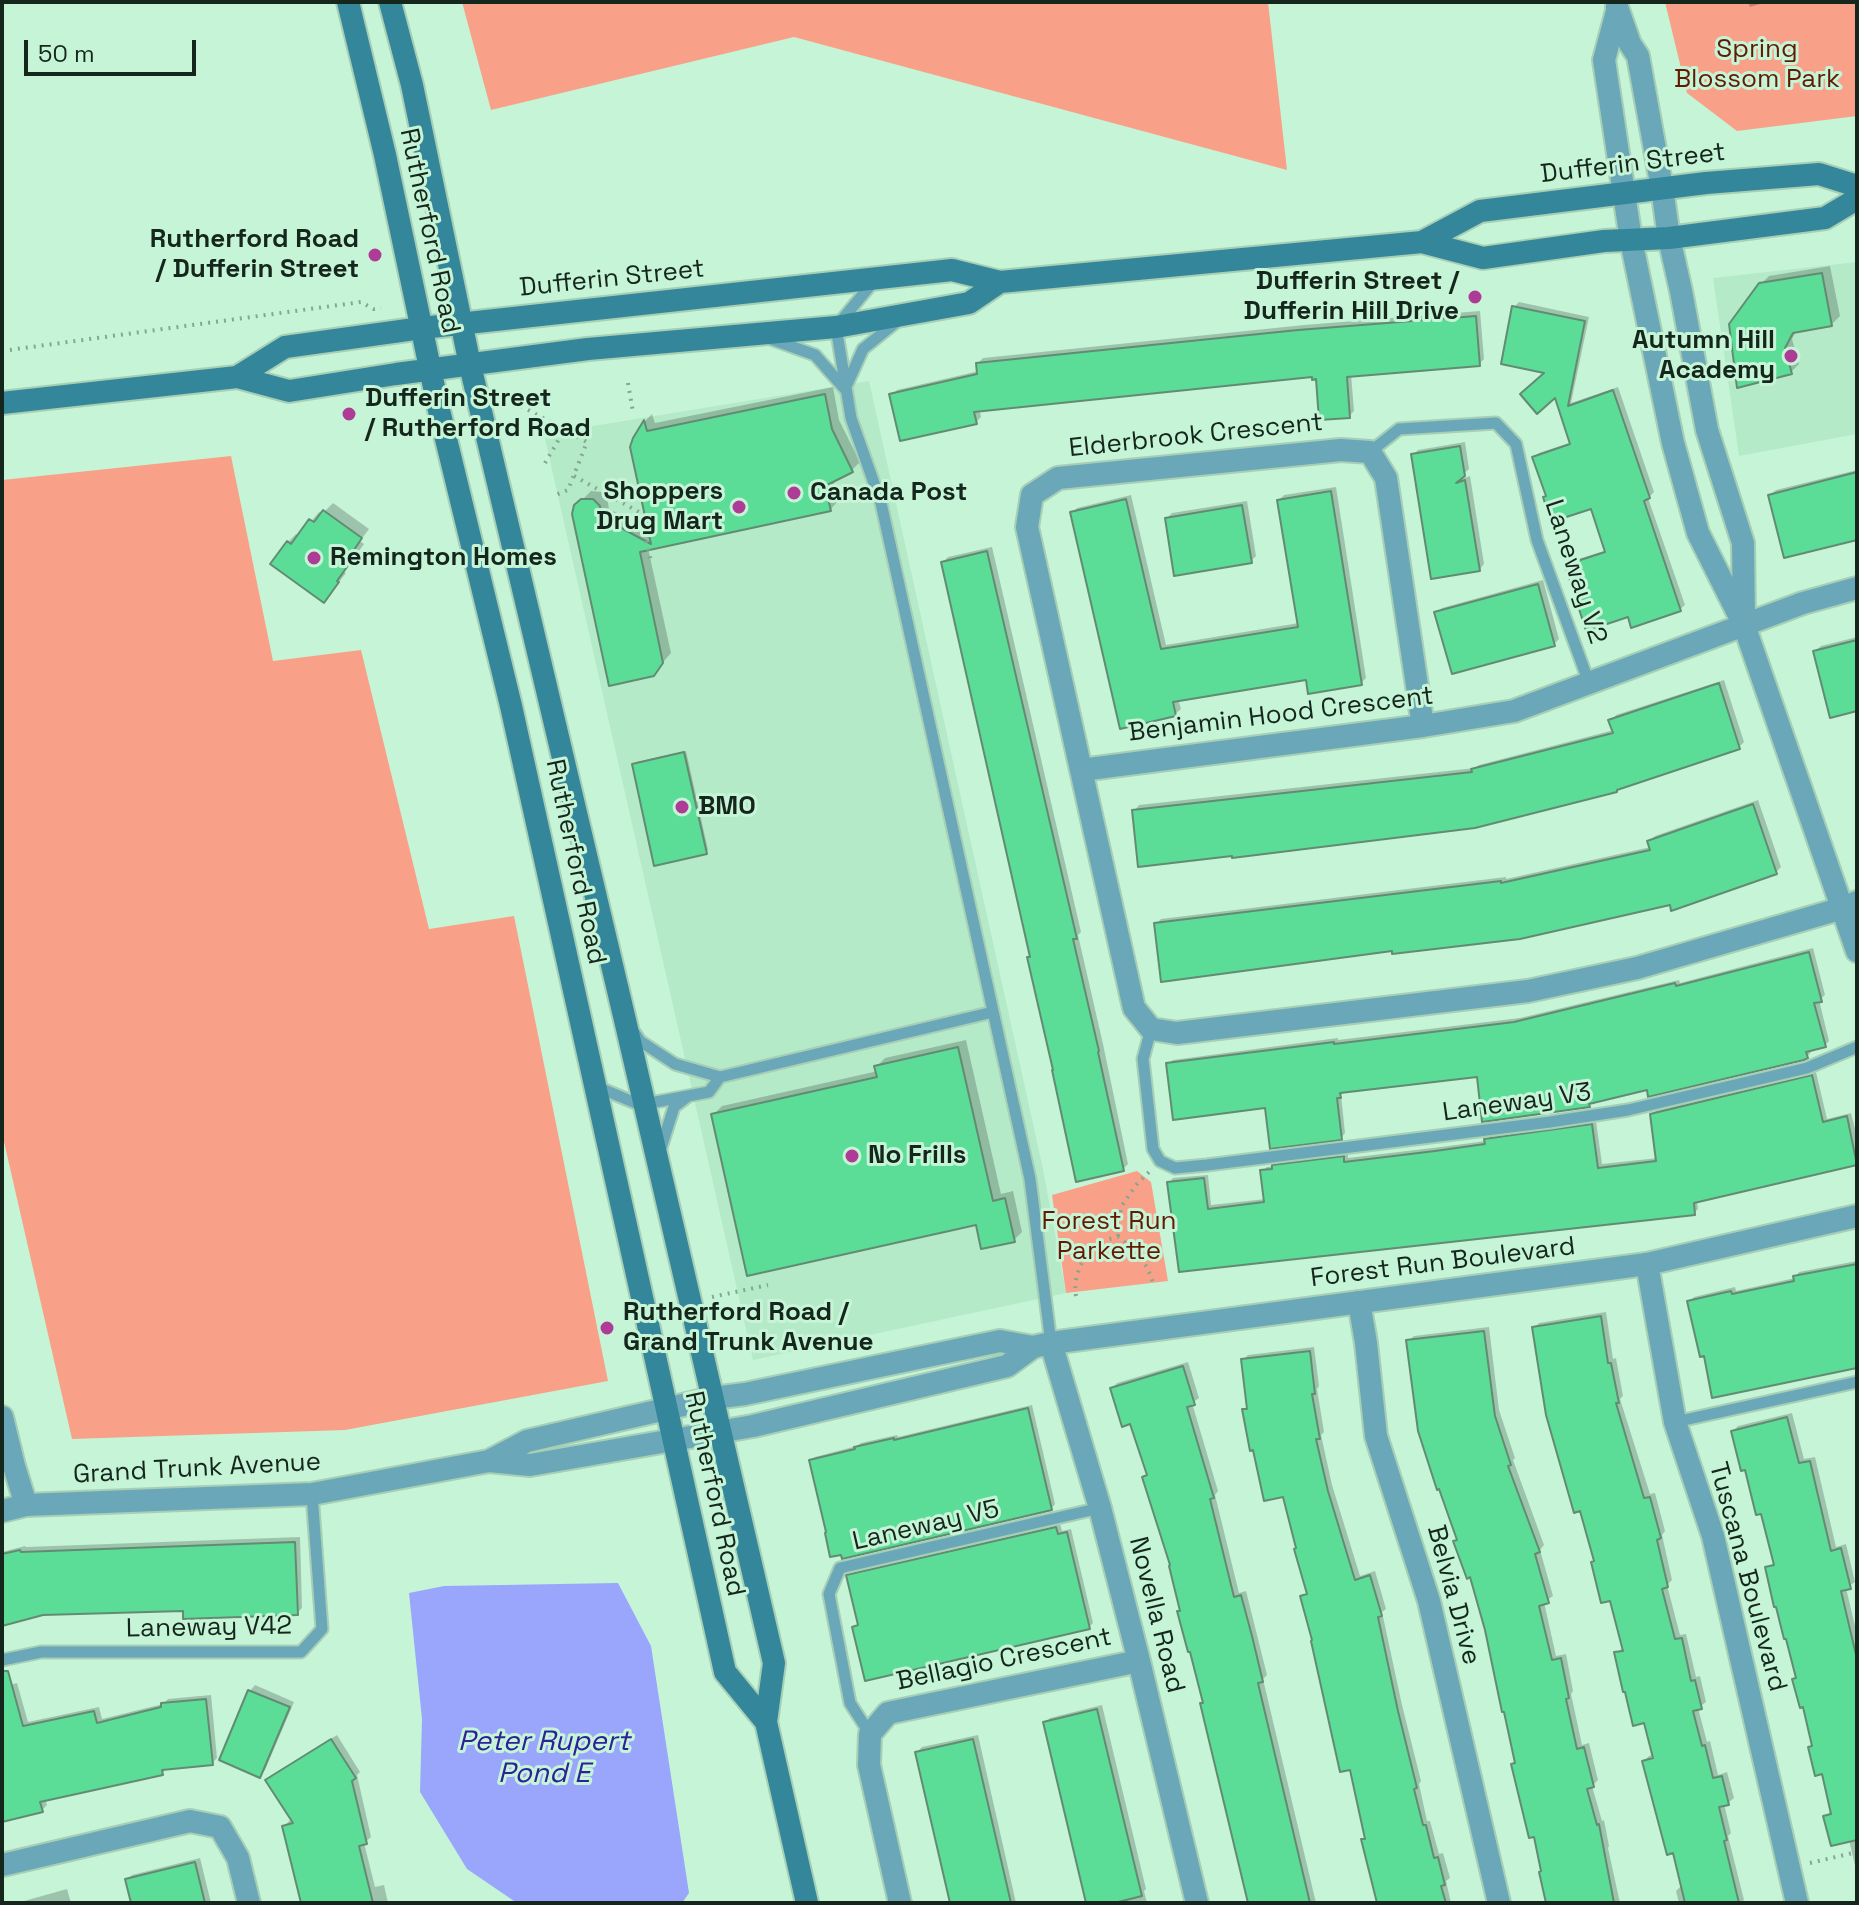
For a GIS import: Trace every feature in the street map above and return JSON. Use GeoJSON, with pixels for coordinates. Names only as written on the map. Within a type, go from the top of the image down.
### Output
{"type":"FeatureCollection","features":[{"type":"Feature","properties":{"kind":"main road","name":"Rutherford Road"},"geometry":{"type":"LineString","coordinates":[[348,2],[385,155],[430,371],[511,706],[725,1672],[766,1722]]}},
{"type":"Feature","properties":{"kind":"main road","name":"Rutherford Road"},"geometry":{"type":"LineString","coordinates":[[390,2],[412,85],[470,365],[774,1663],[766,1722],[807,1903]]}},
{"type":"Feature","properties":{"kind":"main road","name":"Dufferin Street"},"geometry":{"type":"LineString","coordinates":[[1422,242],[1480,211],[1706,183],[1819,174],[1857,186]]}},
{"type":"Feature","properties":{"kind":"main road","name":"Dufferin Street"},"geometry":{"type":"LineString","coordinates":[[237,377],[285,347],[462,323],[952,270],[1000,282],[1422,242],[1483,258],[1604,241],[1669,238],[1825,218],[1857,199]]}},
{"type":"Feature","properties":{"kind":"main road","name":"Dufferin Street"},"geometry":{"type":"LineString","coordinates":[[2,403],[237,377],[289,391],[588,349],[836,327],[969,303],[1000,282]]}},
{"type":"Feature","properties":{"kind":"street"},"geometry":{"type":"LineString","coordinates":[[1616,6],[1630,44],[1638,56],[1669,238],[1707,430],[1743,543],[1744,625]]}},
{"type":"Feature","properties":{"kind":"street"},"geometry":{"type":"LineString","coordinates":[[1616,6],[1604,60],[1631,240],[1673,443],[1698,533],[1744,625],[1850,905],[1857,951]]}},
{"type":"Feature","properties":{"kind":"street","name":"Elderbrook Crescent"},"geometry":{"type":"LineString","coordinates":[[1081,770],[1027,527],[1032,495],[1058,478],[1341,450],[1370,452]]}},
{"type":"Feature","properties":{"kind":"street"},"geometry":{"type":"LineString","coordinates":[[1370,452],[1386,478],[1423,726]]}},
{"type":"Feature","properties":{"kind":"street","name":"Benjamin Hood Crescent"},"geometry":{"type":"LineString","coordinates":[[1081,770],[1423,726],[1514,711],[1803,603],[1857,588]]}},
{"type":"Feature","properties":{"kind":"street"},"geometry":{"type":"LineString","coordinates":[[1081,770],[1134,1008],[1151,1029],[1177,1033],[1528,991],[1637,968],[1850,905]]}},
{"type":"Feature","properties":{"kind":"street","name":"Forest Run Boulevard"},"geometry":{"type":"LineString","coordinates":[[666,1409],[1000,1341],[1042,1345],[1647,1264],[1857,1216]]}},
{"type":"Feature","properties":{"kind":"street","name":"Tuscana Boulevard"},"geometry":{"type":"LineString","coordinates":[[1647,1264],[1675,1422],[1713,1536],[1797,1903]]}},
{"type":"Feature","properties":{"kind":"street","name":"Belvia Drive"},"geometry":{"type":"LineString","coordinates":[[1359,1302],[1376,1436],[1429,1601],[1499,1903]]}},
{"type":"Feature","properties":{"kind":"street","name":"Forest Run Boulevard"},"geometry":{"type":"LineString","coordinates":[[674,1441],[768,1423],[1007,1366],[1042,1345]]}},
{"type":"Feature","properties":{"kind":"street","name":"Novella Road"},"geometry":{"type":"LineString","coordinates":[[1042,1345],[1100,1508],[1197,1903]]}},
{"type":"Feature","properties":{"kind":"street","name":"Grand Trunk Avenue"},"geometry":{"type":"LineString","coordinates":[[489,1461],[527,1441],[666,1409]]}},
{"type":"Feature","properties":{"kind":"street"},"geometry":{"type":"LineString","coordinates":[[2,1417],[26,1505]]}},
{"type":"Feature","properties":{"kind":"street","name":"Grand Trunk Avenue"},"geometry":{"type":"LineString","coordinates":[[2,1511],[26,1505],[312,1494],[489,1461],[530,1465],[674,1441]]}},
{"type":"Feature","properties":{"kind":"street","name":"Bellagio Crescent"},"geometry":{"type":"LineString","coordinates":[[870,1734],[888,1713],[1139,1661]]}},
{"type":"Feature","properties":{"kind":"street"},"geometry":{"type":"LineString","coordinates":[[870,1734],[869,1765],[900,1903]]}},
{"type":"Feature","properties":{"kind":"street"},"geometry":{"type":"LineString","coordinates":[[2,1865],[190,1821],[220,1827],[238,1858],[249,1903]]}},
{"type":"Feature","properties":{"kind":"lane"},"geometry":{"type":"LineString","coordinates":[[876,278],[836,327],[845,389],[851,418],[881,503],[1030,1179],[1042,1345]]}},
{"type":"Feature","properties":{"kind":"lane"},"geometry":{"type":"LineString","coordinates":[[845,389],[863,349],[905,315]]}},
{"type":"Feature","properties":{"kind":"lane"},"geometry":{"type":"LineString","coordinates":[[756,334],[815,355],[845,389]]}},
{"type":"Feature","properties":{"kind":"lane","name":"Laneway V2"},"geometry":{"type":"LineString","coordinates":[[1370,452],[1399,429],[1496,423],[1516,444],[1537,540],[1589,683]]}},
{"type":"Feature","properties":{"kind":"lane"},"geometry":{"type":"LineString","coordinates":[[625,1020],[640,1041],[675,1064],[720,1077],[993,1012]]}},
{"type":"Feature","properties":{"kind":"lane"},"geometry":{"type":"LineString","coordinates":[[1151,1029],[1143,1059],[1153,1149],[1160,1161]]}},
{"type":"Feature","properties":{"kind":"lane","name":"Laneway V3"},"geometry":{"type":"LineString","coordinates":[[1160,1161],[1175,1168],[1207,1165],[1628,1110],[1807,1068],[1857,1047]]}},
{"type":"Feature","properties":{"kind":"lane"},"geometry":{"type":"LineString","coordinates":[[595,1086],[645,1104],[709,1092],[720,1077]]}},
{"type":"Feature","properties":{"kind":"lane"},"geometry":{"type":"LineString","coordinates":[[657,1160],[674,1107],[689,1096]]}},
{"type":"Feature","properties":{"kind":"lane"},"geometry":{"type":"LineString","coordinates":[[1675,1422],[1857,1382]]}},
{"type":"Feature","properties":{"kind":"lane","name":"Laneway V42"},"geometry":{"type":"LineString","coordinates":[[2,1660],[41,1652],[301,1652],[322,1629],[312,1494]]}},
{"type":"Feature","properties":{"kind":"lane","name":"Laneway V5"},"geometry":{"type":"LineString","coordinates":[[870,1734],[850,1703],[829,1594],[840,1568],[1100,1508]]}},
{"type":"Feature","properties":{"kind":"path"},"geometry":{"type":"LineString","coordinates":[[2,351],[361,302],[374,309],[381,308]]}},
{"type":"Feature","properties":{"kind":"path"},"geometry":{"type":"LineString","coordinates":[[628,383],[633,412]]}},
{"type":"Feature","properties":{"kind":"path"},"geometry":{"type":"LineString","coordinates":[[521,406],[587,442],[568,490],[553,496]]}},
{"type":"Feature","properties":{"kind":"path"},"geometry":{"type":"LineString","coordinates":[[545,463],[565,429]]}},
{"type":"Feature","properties":{"kind":"path"},"geometry":{"type":"LineString","coordinates":[[574,476],[639,512],[651,561]]}},
{"type":"Feature","properties":{"kind":"path"},"geometry":{"type":"LineString","coordinates":[[1118,1237],[1121,1207],[1136,1185],[1160,1161]]}},
{"type":"Feature","properties":{"kind":"path"},"geometry":{"type":"LineString","coordinates":[[1118,1237],[1134,1248],[1151,1274],[1154,1287]]}},
{"type":"Feature","properties":{"kind":"path"},"geometry":{"type":"LineString","coordinates":[[1076,1296],[1074,1288],[1082,1261],[1093,1248],[1118,1237]]}},
{"type":"Feature","properties":{"kind":"path"},"geometry":{"type":"LineString","coordinates":[[690,1301],[768,1285]]}},
{"type":"Feature","properties":{"kind":"path"},"geometry":{"type":"LineString","coordinates":[[1788,1868],[1857,1852]]}},
{"type":"Feature","properties":{"kind":"shaded area","name":"Autumn Hill Academy"},"geometry":{"type":"Polygon","coordinates":[[[1857,262],[1857,434],[1739,456],[1713,278],[1857,262]]]}},
{"type":"Feature","properties":{"kind":"shaded area"},"geometry":{"type":"Polygon","coordinates":[[[869,381],[1043,1169],[1066,1293],[753,1360],[544,434],[869,381]]]}},
{"type":"Feature","properties":{"kind":"green space"},"geometry":{"type":"Polygon","coordinates":[[[462,2],[1268,2],[1287,170],[794,37],[491,110],[462,2]]]}},
{"type":"Feature","properties":{"kind":"green space","name":"Spring Blossom Park"},"geometry":{"type":"Polygon","coordinates":[[[1665,2],[1857,2],[1857,116],[1737,131],[1687,93],[1665,2]]]}},
{"type":"Feature","properties":{"kind":"green space"},"geometry":{"type":"Polygon","coordinates":[[[231,456],[273,661],[361,650],[429,929],[514,916],[608,1381],[345,1430],[72,1439],[2,1133],[2,480],[231,456]]]}},
{"type":"Feature","properties":{"kind":"green space","name":"Forest Run Parkette"},"geometry":{"type":"Polygon","coordinates":[[[1137,1171],[1151,1182],[1168,1281],[1066,1293],[1052,1195],[1137,1171]]]}},
{"type":"Feature","properties":{"kind":"water","name":"Peter Rupert Pond E"},"geometry":{"type":"Polygon","coordinates":[[[618,1583],[651,1646],[689,1893],[682,1903],[517,1903],[467,1869],[420,1792],[422,1719],[409,1593],[444,1586],[618,1583]]]}},
{"type":"Feature","properties":{"kind":"building"},"geometry":{"type":"Polygon","coordinates":[[[1822,273],[1832,326],[1793,333],[1785,348],[1792,374],[1737,388],[1729,324],[1759,283],[1822,273]]]}},
{"type":"Feature","properties":{"kind":"building"},"geometry":{"type":"Polygon","coordinates":[[[1512,306],[1585,321],[1568,406],[1613,390],[1650,498],[1644,501],[1681,611],[1631,628],[1628,617],[1586,631],[1565,565],[1605,552],[1591,509],[1551,522],[1543,497],[1546,496],[1532,457],[1570,444],[1555,398],[1537,414],[1520,394],[1544,373],[1501,364],[1512,306]]]}},
{"type":"Feature","properties":{"kind":"building"},"geometry":{"type":"Polygon","coordinates":[[[1476,316],[1480,366],[1347,377],[1350,418],[1319,420],[1316,379],[1312,380],[1312,377],[974,412],[977,424],[900,441],[889,394],[977,374],[976,363],[1298,330],[1476,316]]]}},
{"type":"Feature","properties":{"kind":"building"},"geometry":{"type":"Polygon","coordinates":[[[825,394],[832,429],[853,472],[825,486],[831,511],[640,552],[663,663],[654,676],[609,686],[572,514],[574,505],[581,499],[593,499],[600,506],[601,517],[651,544],[630,447],[644,420],[647,431],[825,394]]]}},
{"type":"Feature","properties":{"kind":"building"},"geometry":{"type":"Polygon","coordinates":[[[1460,446],[1465,476],[1456,483],[1465,480],[1480,571],[1431,579],[1411,454],[1460,446]]]}},
{"type":"Feature","properties":{"kind":"building"},"geometry":{"type":"Polygon","coordinates":[[[1857,472],[1857,540],[1784,558],[1768,495],[1857,472]]]}},
{"type":"Feature","properties":{"kind":"building"},"geometry":{"type":"Polygon","coordinates":[[[1331,491],[1362,685],[1308,694],[1306,680],[1173,702],[1176,716],[1120,729],[1070,512],[1126,499],[1161,649],[1298,627],[1277,500],[1331,491]]]}},
{"type":"Feature","properties":{"kind":"building"},"geometry":{"type":"Polygon","coordinates":[[[1242,505],[1252,563],[1174,576],[1165,518],[1242,505]]]}},
{"type":"Feature","properties":{"kind":"building","name":"Remington Homes"},"geometry":{"type":"Polygon","coordinates":[[[323,510],[362,538],[354,550],[357,553],[324,603],[270,564],[287,541],[291,544],[309,519],[314,522],[323,510]]]}},
{"type":"Feature","properties":{"kind":"building"},"geometry":{"type":"Polygon","coordinates":[[[987,551],[1077,939],[1073,939],[1124,1171],[1076,1182],[1027,957],[1030,957],[941,562],[987,551]]]}},
{"type":"Feature","properties":{"kind":"building"},"geometry":{"type":"Polygon","coordinates":[[[1538,584],[1555,646],[1452,674],[1434,612],[1538,584]]]}},
{"type":"Feature","properties":{"kind":"building"},"geometry":{"type":"Polygon","coordinates":[[[1857,640],[1857,711],[1830,718],[1813,651],[1857,640]]]}},
{"type":"Feature","properties":{"kind":"building"},"geometry":{"type":"Polygon","coordinates":[[[1719,683],[1740,749],[1617,792],[1475,828],[1138,867],[1132,810],[1472,772],[1471,769],[1613,733],[1608,720],[1719,683]]]}},
{"type":"Feature","properties":{"kind":"building"},"geometry":{"type":"Polygon","coordinates":[[[684,752],[707,854],[654,866],[632,764],[684,752]]]}},
{"type":"Feature","properties":{"kind":"building"},"geometry":{"type":"Polygon","coordinates":[[[1753,804],[1777,874],[1671,911],[1670,905],[1520,939],[1392,954],[1392,951],[1161,982],[1154,923],[1501,883],[1650,850],[1647,841],[1753,804]]]}},
{"type":"Feature","properties":{"kind":"building"},"geometry":{"type":"Polygon","coordinates":[[[1809,952],[1822,1002],[1814,1003],[1826,1047],[1806,1052],[1808,1058],[1804,1060],[1648,1097],[1647,1090],[1589,1104],[1590,1107],[1482,1122],[1477,1077],[1340,1093],[1341,1098],[1337,1098],[1342,1140],[1270,1149],[1265,1108],[1173,1120],[1166,1063],[1514,1022],[1809,952]]]}},
{"type":"Feature","properties":{"kind":"building","name":"No Frills"},"geometry":{"type":"Polygon","coordinates":[[[958,1047],[993,1201],[1005,1198],[1015,1242],[981,1249],[976,1225],[747,1276],[711,1114],[877,1077],[874,1066],[958,1047]]]}},
{"type":"Feature","properties":{"kind":"building"},"geometry":{"type":"Polygon","coordinates":[[[1812,1075],[1823,1122],[1847,1116],[1857,1165],[1694,1203],[1695,1215],[1179,1272],[1167,1182],[1204,1178],[1208,1209],[1264,1202],[1260,1170],[1272,1169],[1272,1165],[1344,1156],[1344,1162],[1435,1151],[1485,1144],[1484,1139],[1592,1124],[1598,1168],[1656,1161],[1650,1114],[1812,1075]]]}},
{"type":"Feature","properties":{"kind":"building"},"geometry":{"type":"Polygon","coordinates":[[[1857,1264],[1857,1368],[1712,1398],[1704,1356],[1700,1357],[1687,1301],[1794,1281],[1793,1276],[1857,1264]]]}},
{"type":"Feature","properties":{"kind":"building"},"geometry":{"type":"Polygon","coordinates":[[[1601,1316],[1608,1363],[1611,1363],[1619,1403],[1616,1403],[1644,1498],[1650,1497],[1661,1538],[1657,1540],[1668,1587],[1662,1589],[1675,1639],[1682,1638],[1691,1681],[1695,1680],[1702,1709],[1693,1711],[1702,1746],[1705,1745],[1713,1778],[1722,1776],[1729,1805],[1719,1807],[1739,1903],[1685,1903],[1673,1853],[1667,1855],[1642,1761],[1653,1758],[1644,1723],[1633,1726],[1623,1692],[1614,1652],[1623,1651],[1610,1601],[1601,1603],[1591,1562],[1594,1561],[1580,1511],[1574,1513],[1546,1415],[1532,1327],[1601,1316]]]}},
{"type":"Feature","properties":{"kind":"building"},"geometry":{"type":"Polygon","coordinates":[[[1484,1331],[1495,1416],[1511,1465],[1508,1466],[1540,1552],[1535,1554],[1549,1603],[1539,1606],[1552,1660],[1561,1658],[1577,1749],[1584,1747],[1594,1787],[1587,1789],[1599,1824],[1614,1903],[1546,1903],[1534,1837],[1529,1838],[1511,1764],[1515,1763],[1485,1630],[1470,1577],[1467,1579],[1453,1541],[1457,1540],[1418,1431],[1406,1340],[1484,1331]]]}},
{"type":"Feature","properties":{"kind":"building"},"geometry":{"type":"Polygon","coordinates":[[[1310,1351],[1315,1394],[1312,1394],[1320,1439],[1316,1439],[1328,1491],[1355,1580],[1370,1575],[1382,1616],[1378,1617],[1417,1788],[1414,1789],[1434,1858],[1438,1857],[1446,1903],[1377,1903],[1361,1839],[1365,1839],[1350,1770],[1340,1772],[1300,1596],[1307,1594],[1283,1497],[1264,1501],[1253,1450],[1250,1451],[1242,1409],[1247,1409],[1241,1359],[1310,1351]]]}},
{"type":"Feature","properties":{"kind":"building"},"geometry":{"type":"Polygon","coordinates":[[[1183,1366],[1195,1405],[1187,1407],[1214,1498],[1210,1499],[1234,1597],[1241,1595],[1252,1636],[1263,1682],[1258,1683],[1310,1903],[1248,1903],[1200,1703],[1203,1703],[1177,1611],[1180,1611],[1170,1565],[1142,1477],[1147,1475],[1130,1424],[1122,1427],[1110,1388],[1183,1366]]]}},
{"type":"Feature","properties":{"kind":"building"},"geometry":{"type":"Polygon","coordinates":[[[1028,1408],[1052,1510],[842,1559],[841,1555],[830,1557],[809,1460],[1028,1408]]]}},
{"type":"Feature","properties":{"kind":"building"},"geometry":{"type":"Polygon","coordinates":[[[1787,1417],[1799,1463],[1810,1461],[1831,1551],[1841,1548],[1851,1589],[1841,1591],[1857,1659],[1857,1840],[1831,1846],[1823,1816],[1831,1814],[1822,1774],[1815,1776],[1803,1707],[1800,1708],[1792,1679],[1796,1678],[1765,1567],[1774,1565],[1761,1514],[1756,1515],[1731,1431],[1787,1417]]]}},
{"type":"Feature","properties":{"kind":"building"},"geometry":{"type":"Polygon","coordinates":[[[1056,1527],[1058,1534],[1067,1532],[1090,1629],[865,1681],[852,1627],[858,1625],[846,1575],[1056,1527]]]}},
{"type":"Feature","properties":{"kind":"building"},"geometry":{"type":"Polygon","coordinates":[[[295,1542],[298,1615],[183,1619],[183,1611],[43,1615],[2,1626],[2,1554],[20,1550],[295,1542]]]}},
{"type":"Feature","properties":{"kind":"building"},"geometry":{"type":"Polygon","coordinates":[[[2,1671],[8,1671],[23,1726],[94,1711],[97,1723],[161,1707],[161,1703],[206,1699],[213,1765],[162,1770],[163,1775],[40,1802],[43,1812],[2,1822],[2,1671]]]}},
{"type":"Feature","properties":{"kind":"building"},"geometry":{"type":"Polygon","coordinates":[[[248,1690],[290,1707],[260,1778],[219,1760],[248,1690]]]}},
{"type":"Feature","properties":{"kind":"building"},"geometry":{"type":"Polygon","coordinates":[[[1097,1709],[1142,1896],[1114,1903],[1086,1903],[1043,1722],[1097,1709]]]}},
{"type":"Feature","properties":{"kind":"building"},"geometry":{"type":"Polygon","coordinates":[[[331,1739],[356,1778],[352,1781],[367,1844],[359,1846],[373,1903],[301,1903],[282,1826],[293,1823],[265,1780],[331,1739]]]}},
{"type":"Feature","properties":{"kind":"building"},"geometry":{"type":"Polygon","coordinates":[[[973,1739],[1011,1903],[950,1903],[915,1752],[973,1739]]]}},
{"type":"Feature","properties":{"kind":"building"},"geometry":{"type":"Polygon","coordinates":[[[195,1862],[205,1903],[131,1903],[125,1879],[195,1862]]]}},
{"type":"Feature","properties":{"kind":"place","name":"Rutherford Road / Dufferin Street"},"geometry":{"type":"Point","coordinates":[375,255]}},
{"type":"Feature","properties":{"kind":"place","name":"Dufferin Street / Dufferin Hill Drive"},"geometry":{"type":"Point","coordinates":[1475,297]}},
{"type":"Feature","properties":{"kind":"place","name":"Autumn Hill Academy"},"geometry":{"type":"Point","coordinates":[1791,356]}},
{"type":"Feature","properties":{"kind":"place","name":"Dufferin Street / Rutherford Road"},"geometry":{"type":"Point","coordinates":[349,414]}},
{"type":"Feature","properties":{"kind":"place","name":"Canada Post"},"geometry":{"type":"Point","coordinates":[794,493]}},
{"type":"Feature","properties":{"kind":"place","name":"Shoppers Drug Mart"},"geometry":{"type":"Point","coordinates":[739,507]}},
{"type":"Feature","properties":{"kind":"place","name":"Remington Homes"},"geometry":{"type":"Point","coordinates":[314,558]}},
{"type":"Feature","properties":{"kind":"place","name":"BMO"},"geometry":{"type":"Point","coordinates":[682,807]}},
{"type":"Feature","properties":{"kind":"place","name":"No Frills"},"geometry":{"type":"Point","coordinates":[852,1156]}},
{"type":"Feature","properties":{"kind":"place","name":"Rutherford Road / Grand Trunk Avenue"},"geometry":{"type":"Point","coordinates":[607,1328]}}]}
